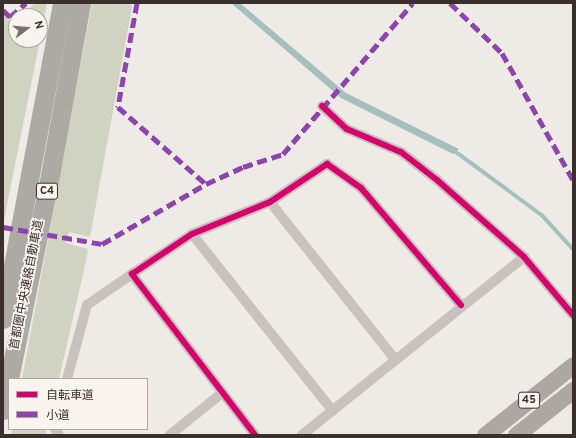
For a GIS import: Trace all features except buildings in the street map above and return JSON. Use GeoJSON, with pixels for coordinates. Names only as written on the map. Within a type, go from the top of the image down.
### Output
{"type":"FeatureCollection","features":[{"type":"Feature","properties":{"kind":"highway","name":"首都圏中央連絡自動車道"},"geometry":{"type":"LineString","coordinates":[[9,378],[51,170],[81,3]]}},
{"type":"Feature","properties":{"kind":"highway","name":"首都圏中央連絡自動車道"},"geometry":{"type":"LineString","coordinates":[[3,318],[62,4]]}},
{"type":"Feature","properties":{"kind":"highway","name":"首都圏中央連絡自動車道"},"geometry":{"type":"LineString","coordinates":[[3,410],[8,385]]}},
{"type":"Feature","properties":{"kind":"main road","name":"45"},"geometry":{"type":"LineString","coordinates":[[484,435],[573,365]]}},
{"type":"Feature","properties":{"kind":"main road","name":"45"},"geometry":{"type":"LineString","coordinates":[[516,435],[573,390]]}},
{"type":"Feature","properties":{"kind":"street"},"geometry":{"type":"LineString","coordinates":[[322,106],[347,129],[401,152],[524,257],[573,315]]}},
{"type":"Feature","properties":{"kind":"street"},"geometry":{"type":"LineString","coordinates":[[68,378],[88,306],[132,274],[192,234],[270,202],[327,164],[361,188],[461,305]]}},
{"type":"Feature","properties":{"kind":"street"},"geometry":{"type":"LineString","coordinates":[[270,202],[395,359]]}},
{"type":"Feature","properties":{"kind":"street"},"geometry":{"type":"LineString","coordinates":[[192,234],[333,410]]}},
{"type":"Feature","properties":{"kind":"street"},"geometry":{"type":"LineString","coordinates":[[302,435],[461,305],[524,257]]}},
{"type":"Feature","properties":{"kind":"street"},"geometry":{"type":"LineString","coordinates":[[132,274],[255,435]]}},
{"type":"Feature","properties":{"kind":"street"},"geometry":{"type":"LineString","coordinates":[[170,435],[222,393]]}},
{"type":"Feature","properties":{"kind":"green space"},"geometry":{"type":"Polygon","coordinates":[[[35,3],[47,3],[46,8],[30,8],[35,3]]]}},
{"type":"Feature","properties":{"kind":"green space"},"geometry":{"type":"Polygon","coordinates":[[[92,3],[130,3],[132,7],[90,237],[69,232],[66,243],[88,249],[59,378],[22,378],[92,3]]]}},
{"type":"Feature","properties":{"kind":"green space"},"geometry":{"type":"Polygon","coordinates":[[[3,15],[8,20],[8,48],[38,48],[3,225],[3,15]]]}},
{"type":"Feature","properties":{"kind":"green space"},"geometry":{"type":"Polygon","coordinates":[[[12,430],[47,430],[45,435],[11,435],[12,430]]]}},
{"type":"Feature","properties":{"kind":"water"},"geometry":{"type":"Polygon","coordinates":[[[231,3],[240,3],[346,93],[459,149],[453,154],[341,98],[231,3]]]}},
{"type":"Feature","properties":{"kind":"waterway"},"geometry":{"type":"LineString","coordinates":[[452,149],[542,215],[573,249]]}},
{"type":"Feature","properties":{"kind":"marked path"},"geometry":{"type":"LineString","coordinates":[[3,10],[10,17],[26,3]]}},
{"type":"Feature","properties":{"kind":"marked path"},"geometry":{"type":"LineString","coordinates":[[137,3],[118,107],[206,184]]}},
{"type":"Feature","properties":{"kind":"marked path"},"geometry":{"type":"LineString","coordinates":[[3,227],[102,244],[206,184],[243,167],[283,154],[413,3]]}},
{"type":"Feature","properties":{"kind":"marked path"},"geometry":{"type":"LineString","coordinates":[[450,3],[502,53],[573,180]]}},
{"type":"Feature","properties":{"kind":"cycle path"},"geometry":{"type":"LineString","coordinates":[[322,106],[347,129],[401,152],[437,180],[524,257],[573,315]]}},
{"type":"Feature","properties":{"kind":"cycle path"},"geometry":{"type":"LineString","coordinates":[[255,435],[132,274],[192,234],[270,202],[327,164],[361,188],[461,305]]}}]}
